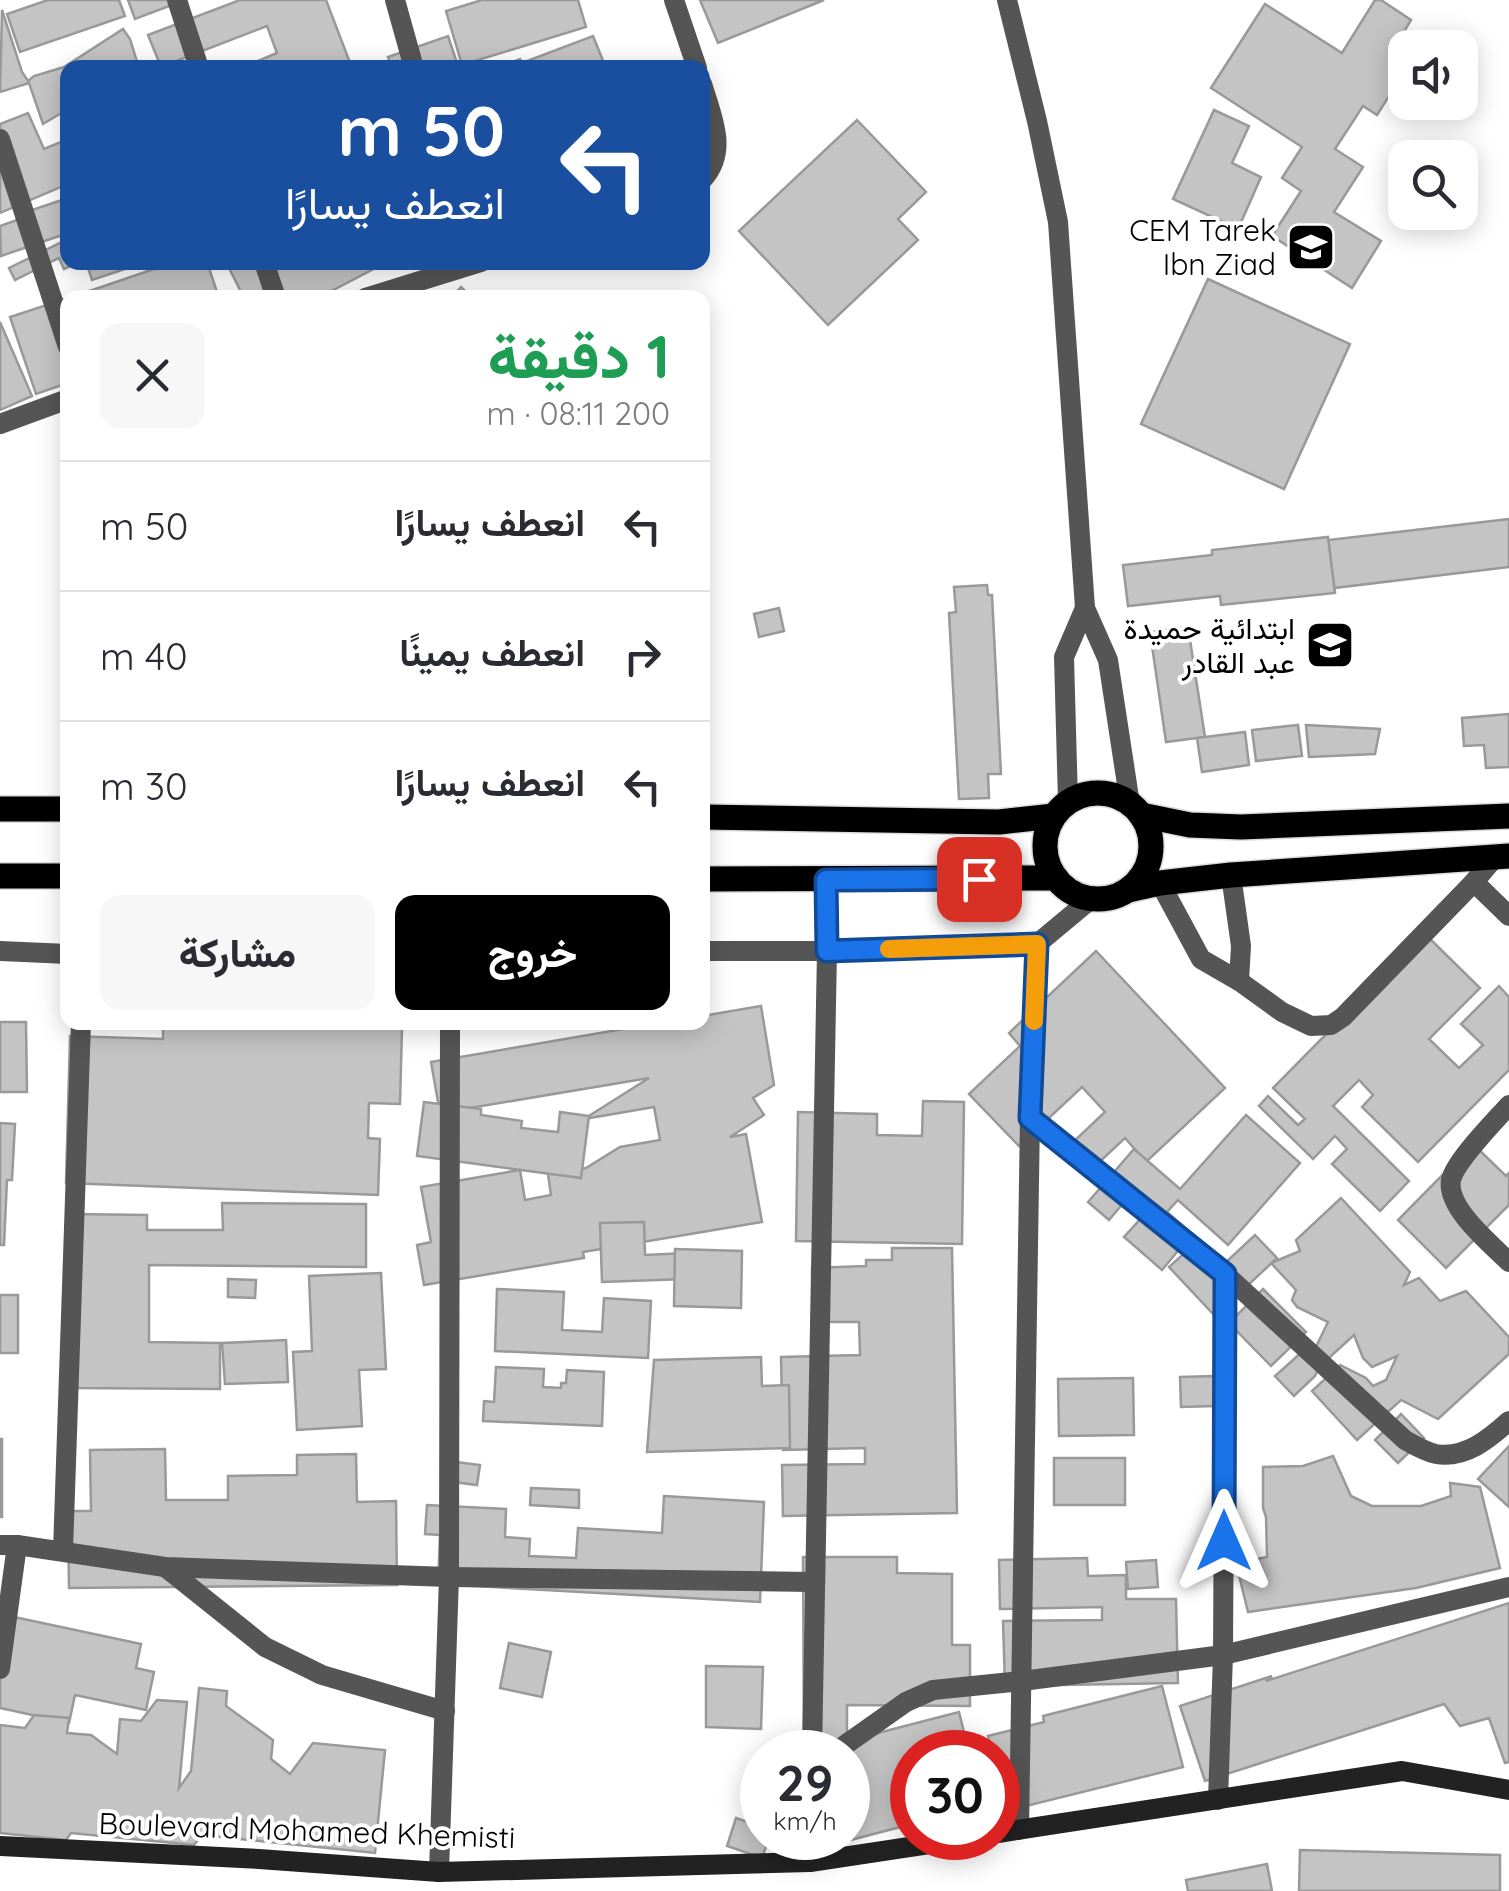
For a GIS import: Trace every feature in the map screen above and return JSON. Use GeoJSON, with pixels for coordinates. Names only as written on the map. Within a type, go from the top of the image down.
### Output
{"type":"FeatureCollection","features":[{"type":"Feature","properties":{"kind":"main road"},"geometry":{"type":"LineString","coordinates":[[710,818],[999,822],[1061,809],[1083,795],[1099,793],[1116,796],[1135,810],[1148,830],[1148,862],[1141,877],[1128,890]]}},
{"type":"Feature","properties":{"kind":"main road"},"geometry":{"type":"LineString","coordinates":[[0,809],[60,809]]}},
{"type":"Feature","properties":{"kind":"main road"},"geometry":{"type":"LineString","coordinates":[[1061,809],[1046,831],[1044,848],[1048,864],[1071,892],[1091,899],[1112,898],[1160,882],[1502,857]]}},
{"type":"Feature","properties":{"kind":"main road"},"geometry":{"type":"LineString","coordinates":[[1135,810],[1190,825],[1241,826],[1509,816]]}},
{"type":"Feature","properties":{"kind":"main road"},"geometry":{"type":"LineString","coordinates":[[0,876],[60,876]]}},
{"type":"Feature","properties":{"kind":"main road"},"geometry":{"type":"LineString","coordinates":[[710,879],[1056,878]]}},
{"type":"Feature","properties":{"kind":"main road"},"geometry":{"type":"LineString","coordinates":[[1020,1829],[1402,1771],[1509,1790]]}},
{"type":"Feature","properties":{"kind":"main road","name":"Boulevard Mohamed Khemisti"},"geometry":{"type":"LineString","coordinates":[[0,1846],[439,1872],[810,1862],[890,1850]]}},
{"type":"Feature","properties":{"kind":"street"},"geometry":{"type":"LineString","coordinates":[[177,0],[196,60]]}},
{"type":"Feature","properties":{"kind":"street"},"geometry":{"type":"LineString","coordinates":[[395,0],[412,60]]}},
{"type":"Feature","properties":{"kind":"street"},"geometry":{"type":"LineString","coordinates":[[674,0],[694,60]]}},
{"type":"Feature","properties":{"kind":"street"},"geometry":{"type":"LineString","coordinates":[[1006,0],[1058,222],[1084,608],[1108,660],[1135,810]]}},
{"type":"Feature","properties":{"kind":"street"},"geometry":{"type":"LineString","coordinates":[[710,113],[717,139],[710,171]]}},
{"type":"Feature","properties":{"kind":"street"},"geometry":{"type":"LineString","coordinates":[[0,139],[60,323]]}},
{"type":"Feature","properties":{"kind":"street"},"geometry":{"type":"LineString","coordinates":[[391,290],[456,270]]}},
{"type":"Feature","properties":{"kind":"street"},"geometry":{"type":"LineString","coordinates":[[0,424],[60,402]]}},
{"type":"Feature","properties":{"kind":"street"},"geometry":{"type":"LineString","coordinates":[[1061,809],[1064,657],[1084,608]]}},
{"type":"Feature","properties":{"kind":"street"},"geometry":{"type":"LineString","coordinates":[[1160,882],[1201,959],[1282,1012],[1310,1026],[1330,1025],[1344,1016],[1502,857]]}},
{"type":"Feature","properties":{"kind":"street"},"geometry":{"type":"LineString","coordinates":[[1231,875],[1240,946],[1239,982]]}},
{"type":"Feature","properties":{"kind":"street"},"geometry":{"type":"LineString","coordinates":[[812,1730],[826,880]]}},
{"type":"Feature","properties":{"kind":"street"},"geometry":{"type":"LineString","coordinates":[[1474,882],[1509,916]]}},
{"type":"Feature","properties":{"kind":"street"},"geometry":{"type":"LineString","coordinates":[[710,952],[1037,944],[1091,899]]}},
{"type":"Feature","properties":{"kind":"street"},"geometry":{"type":"LineString","coordinates":[[1017,1730],[1022,1681],[1030,1118],[1037,944]]}},
{"type":"Feature","properties":{"kind":"street"},"geometry":{"type":"LineString","coordinates":[[0,950],[60,954]]}},
{"type":"Feature","properties":{"kind":"street"},"geometry":{"type":"LineString","coordinates":[[63,1551],[82,1030]]}},
{"type":"Feature","properties":{"kind":"street"},"geometry":{"type":"LineString","coordinates":[[439,1872],[449,1577],[450,1030]]}},
{"type":"Feature","properties":{"kind":"street"},"geometry":{"type":"LineString","coordinates":[[1509,1105],[1460,1164],[1451,1182],[1454,1201],[1462,1213],[1509,1262]]}},
{"type":"Feature","properties":{"kind":"street"},"geometry":{"type":"LineString","coordinates":[[1030,1118],[1225,1274],[1405,1440],[1434,1454],[1463,1454],[1509,1421]]}},
{"type":"Feature","properties":{"kind":"street"},"geometry":{"type":"LineString","coordinates":[[1218,1800],[1223,1655],[1225,1274]]}},
{"type":"Feature","properties":{"kind":"street"},"geometry":{"type":"LineString","coordinates":[[0,1669],[8,1545],[165,1566],[449,1577],[813,1582]]}},
{"type":"Feature","properties":{"kind":"street"},"geometry":{"type":"LineString","coordinates":[[165,1566],[265,1647],[322,1675],[444,1711]]}},
{"type":"Feature","properties":{"kind":"street"},"geometry":{"type":"LineString","coordinates":[[866,1730],[906,1702],[933,1690],[1223,1655],[1509,1587]]}},
{"type":"Feature","properties":{"kind":"building"},"geometry":{"type":"Polygon","coordinates":[[[48,0],[119,0],[125,16],[20,52],[7,14],[48,0]]]}},
{"type":"Feature","properties":{"kind":"building"},"geometry":{"type":"Polygon","coordinates":[[[128,0],[185,0],[135,19],[128,0]]]}},
{"type":"Feature","properties":{"kind":"building"},"geometry":{"type":"Polygon","coordinates":[[[240,0],[326,0],[349,60],[260,60],[277,53],[267,26],[179,60],[158,60],[148,35],[240,0]]]}},
{"type":"Feature","properties":{"kind":"building"},"geometry":{"type":"Polygon","coordinates":[[[482,0],[578,0],[586,27],[478,60],[461,60],[446,11],[482,0]]]}},
{"type":"Feature","properties":{"kind":"building"},"geometry":{"type":"Polygon","coordinates":[[[700,0],[824,0],[718,43],[700,0]]]}},
{"type":"Feature","properties":{"kind":"building"},"geometry":{"type":"Polygon","coordinates":[[[1375,0],[1411,20],[1405,30],[1388,30],[1388,98],[1377,115],[1363,106],[1335,149],[1363,167],[1334,212],[1381,241],[1352,288],[1272,236],[1301,191],[1282,178],[1302,147],[1211,88],[1265,4],[1342,53],[1375,0]]]}},
{"type":"Feature","properties":{"kind":"building"},"geometry":{"type":"Polygon","coordinates":[[[2,10],[28,81],[60,68],[60,114],[43,124],[29,83],[0,92],[2,10]]]}},
{"type":"Feature","properties":{"kind":"building"},"geometry":{"type":"Polygon","coordinates":[[[123,29],[137,60],[75,60],[123,29]]]}},
{"type":"Feature","properties":{"kind":"building"},"geometry":{"type":"Polygon","coordinates":[[[448,36],[456,60],[389,60],[388,57],[448,36]]]}},
{"type":"Feature","properties":{"kind":"building"},"geometry":{"type":"Polygon","coordinates":[[[593,36],[603,60],[530,60],[593,36]]]}},
{"type":"Feature","properties":{"kind":"building"},"geometry":{"type":"Polygon","coordinates":[[[1214,110],[1249,126],[1232,163],[1261,177],[1238,229],[1173,199],[1214,110]]]}},
{"type":"Feature","properties":{"kind":"building"},"geometry":{"type":"Polygon","coordinates":[[[28,113],[44,149],[60,142],[60,187],[0,213],[0,124],[28,113]]]}},
{"type":"Feature","properties":{"kind":"building"},"geometry":{"type":"Polygon","coordinates":[[[857,120],[926,192],[898,219],[918,240],[828,325],[739,231],[857,120]]]}},
{"type":"Feature","properties":{"kind":"building"},"geometry":{"type":"Polygon","coordinates":[[[60,201],[60,236],[1,256],[0,226],[28,216],[26,212],[60,201]]]}},
{"type":"Feature","properties":{"kind":"building"},"geometry":{"type":"Polygon","coordinates":[[[60,243],[60,260],[15,280],[9,268],[60,243]]]}},
{"type":"Feature","properties":{"kind":"building"},"geometry":{"type":"Polygon","coordinates":[[[89,270],[122,270],[92,280],[89,270]]]}},
{"type":"Feature","properties":{"kind":"building"},"geometry":{"type":"Polygon","coordinates":[[[151,270],[210,270],[216,290],[92,290],[151,270]]]}},
{"type":"Feature","properties":{"kind":"building"},"geometry":{"type":"Polygon","coordinates":[[[230,270],[372,270],[333,290],[240,290],[230,270]]]}},
{"type":"Feature","properties":{"kind":"building"},"geometry":{"type":"Polygon","coordinates":[[[1208,279],[1350,344],[1284,489],[1141,424],[1208,279]]]}},
{"type":"Feature","properties":{"kind":"building"},"geometry":{"type":"Polygon","coordinates":[[[60,301],[60,386],[36,394],[10,317],[60,301]]]}},
{"type":"Feature","properties":{"kind":"building"},"geometry":{"type":"Polygon","coordinates":[[[0,322],[32,396],[0,410],[0,322]]]}},
{"type":"Feature","properties":{"kind":"building"},"geometry":{"type":"Polygon","coordinates":[[[1509,519],[1509,567],[1334,588],[1328,540],[1509,519]]]}},
{"type":"Feature","properties":{"kind":"building"},"geometry":{"type":"Polygon","coordinates":[[[1328,537],[1335,593],[1221,605],[1220,596],[1128,606],[1123,565],[1328,537]]]}},
{"type":"Feature","properties":{"kind":"building"},"geometry":{"type":"Polygon","coordinates":[[[987,585],[988,595],[992,595],[1001,774],[988,774],[989,798],[959,799],[949,613],[956,612],[954,587],[987,585]]]}},
{"type":"Feature","properties":{"kind":"building"},"geometry":{"type":"Polygon","coordinates":[[[779,608],[784,631],[759,637],[754,614],[779,608]]]}},
{"type":"Feature","properties":{"kind":"building"},"geometry":{"type":"Polygon","coordinates":[[[1188,627],[1205,737],[1166,742],[1150,632],[1188,627]]]}},
{"type":"Feature","properties":{"kind":"building"},"geometry":{"type":"Polygon","coordinates":[[[1509,714],[1509,767],[1486,768],[1484,745],[1464,746],[1462,718],[1509,714]]]}},
{"type":"Feature","properties":{"kind":"building"},"geometry":{"type":"Polygon","coordinates":[[[1298,725],[1302,756],[1256,761],[1252,730],[1298,725]]]}},
{"type":"Feature","properties":{"kind":"building"},"geometry":{"type":"Polygon","coordinates":[[[1306,725],[1380,729],[1375,754],[1309,757],[1306,725]]]}},
{"type":"Feature","properties":{"kind":"building"},"geometry":{"type":"Polygon","coordinates":[[[1245,732],[1249,765],[1202,772],[1197,738],[1245,732]]]}},
{"type":"Feature","properties":{"kind":"building"},"geometry":{"type":"Polygon","coordinates":[[[1425,934],[1480,988],[1429,1039],[1459,1068],[1483,1045],[1461,1024],[1499,986],[1509,997],[1509,1070],[1418,1162],[1362,1107],[1373,1095],[1359,1080],[1333,1106],[1409,1181],[1380,1211],[1332,1164],[1347,1149],[1335,1136],[1313,1159],[1259,1106],[1268,1096],[1298,1125],[1305,1119],[1273,1088],[1425,934]]]}},
{"type":"Feature","properties":{"kind":"building"},"geometry":{"type":"Polygon","coordinates":[[[1096,951],[1225,1088],[1146,1162],[1125,1138],[1092,1169],[1070,1145],[1105,1112],[1082,1087],[1019,1146],[969,1094],[1020,1046],[1009,1033],[1096,951]]]}},
{"type":"Feature","properties":{"kind":"building"},"geometry":{"type":"Polygon","coordinates":[[[761,1006],[774,1085],[753,1098],[764,1115],[730,1137],[746,1134],[762,1222],[583,1252],[584,1258],[424,1285],[417,1245],[431,1242],[421,1187],[520,1170],[525,1200],[551,1195],[548,1174],[586,1168],[620,1147],[660,1140],[654,1107],[584,1119],[649,1078],[440,1113],[431,1062],[617,1030],[710,1030],[710,1015],[761,1006]]]}},
{"type":"Feature","properties":{"kind":"building"},"geometry":{"type":"Polygon","coordinates":[[[0,1022],[26,1022],[27,1092],[0,1092],[0,1022]]]}},
{"type":"Feature","properties":{"kind":"building"},"geometry":{"type":"Polygon","coordinates":[[[163,1030],[402,1030],[400,1104],[369,1103],[368,1138],[380,1139],[378,1195],[66,1183],[70,1036],[163,1039],[163,1030]]]}},
{"type":"Feature","properties":{"kind":"building"},"geometry":{"type":"Polygon","coordinates":[[[923,1101],[964,1102],[962,1244],[796,1241],[798,1112],[877,1114],[877,1135],[922,1136],[923,1101]]]}},
{"type":"Feature","properties":{"kind":"building"},"geometry":{"type":"Polygon","coordinates":[[[424,1102],[481,1109],[481,1115],[522,1121],[521,1128],[558,1132],[560,1112],[589,1116],[581,1178],[417,1156],[424,1102]]]}},
{"type":"Feature","properties":{"kind":"building"},"geometry":{"type":"Polygon","coordinates":[[[1246,1115],[1300,1163],[1228,1245],[1178,1200],[1167,1212],[1192,1234],[1162,1270],[1124,1237],[1144,1215],[1126,1200],[1109,1220],[1088,1202],[1134,1149],[1180,1189],[1246,1115]]]}},
{"type":"Feature","properties":{"kind":"building"},"geometry":{"type":"Polygon","coordinates":[[[0,1123],[15,1124],[4,1245],[0,1245],[0,1123]]]}},
{"type":"Feature","properties":{"kind":"building"},"geometry":{"type":"Polygon","coordinates":[[[1473,1144],[1506,1176],[1509,1173],[1509,1205],[1446,1268],[1398,1220],[1473,1144]]]}},
{"type":"Feature","properties":{"kind":"building"},"geometry":{"type":"Polygon","coordinates":[[[1341,1198],[1410,1272],[1404,1285],[1419,1278],[1440,1301],[1466,1291],[1509,1337],[1509,1354],[1438,1419],[1401,1400],[1357,1440],[1312,1391],[1340,1365],[1373,1386],[1386,1380],[1397,1356],[1372,1367],[1363,1358],[1354,1335],[1294,1396],[1275,1376],[1303,1351],[1312,1355],[1328,1322],[1297,1307],[1292,1300],[1296,1290],[1271,1263],[1300,1251],[1296,1240],[1341,1198]]]}},
{"type":"Feature","properties":{"kind":"building"},"geometry":{"type":"Polygon","coordinates":[[[222,1203],[366,1204],[366,1267],[149,1265],[149,1342],[220,1343],[220,1389],[73,1388],[73,1214],[147,1215],[147,1230],[223,1230],[222,1203]]]}},
{"type":"Feature","properties":{"kind":"building"},"geometry":{"type":"Polygon","coordinates":[[[644,1222],[645,1255],[685,1253],[686,1279],[602,1282],[600,1223],[644,1222]]]}},
{"type":"Feature","properties":{"kind":"building"},"geometry":{"type":"Polygon","coordinates":[[[1255,1235],[1277,1258],[1215,1316],[1169,1267],[1199,1240],[1222,1266],[1255,1235]]]}},
{"type":"Feature","properties":{"kind":"building"},"geometry":{"type":"Polygon","coordinates":[[[892,1248],[952,1248],[957,1513],[783,1516],[782,1465],[865,1464],[865,1448],[783,1450],[781,1357],[860,1355],[859,1322],[813,1322],[812,1268],[866,1266],[866,1260],[892,1260],[892,1248]]]}},
{"type":"Feature","properties":{"kind":"building"},"geometry":{"type":"Polygon","coordinates":[[[675,1249],[742,1251],[741,1308],[674,1306],[675,1249]]]}},
{"type":"Feature","properties":{"kind":"building"},"geometry":{"type":"Polygon","coordinates":[[[381,1273],[386,1369],[359,1370],[362,1426],[297,1430],[293,1352],[312,1351],[309,1276],[381,1273]]]}},
{"type":"Feature","properties":{"kind":"building"},"geometry":{"type":"Polygon","coordinates":[[[228,1279],[256,1280],[255,1298],[228,1297],[228,1279]]]}},
{"type":"Feature","properties":{"kind":"building"},"geometry":{"type":"Polygon","coordinates":[[[497,1289],[564,1292],[562,1330],[602,1332],[604,1298],[651,1301],[648,1358],[495,1351],[497,1289]]]}},
{"type":"Feature","properties":{"kind":"building"},"geometry":{"type":"Polygon","coordinates":[[[1263,1289],[1306,1332],[1271,1366],[1229,1323],[1263,1289]]]}},
{"type":"Feature","properties":{"kind":"building"},"geometry":{"type":"Polygon","coordinates":[[[0,1295],[18,1295],[18,1353],[0,1353],[0,1295]]]}},
{"type":"Feature","properties":{"kind":"building"},"geometry":{"type":"Polygon","coordinates":[[[286,1340],[288,1382],[225,1384],[222,1343],[286,1340]]]}},
{"type":"Feature","properties":{"kind":"building"},"geometry":{"type":"Polygon","coordinates":[[[761,1357],[762,1386],[789,1385],[790,1448],[647,1452],[654,1360],[761,1357]]]}},
{"type":"Feature","properties":{"kind":"building"},"geometry":{"type":"Polygon","coordinates":[[[496,1367],[544,1369],[543,1387],[561,1388],[561,1383],[566,1383],[567,1370],[604,1372],[602,1426],[483,1421],[484,1401],[494,1402],[496,1367]]]}},
{"type":"Feature","properties":{"kind":"building"},"geometry":{"type":"Polygon","coordinates":[[[1214,1376],[1215,1406],[1181,1407],[1180,1377],[1214,1376]]]}},
{"type":"Feature","properties":{"kind":"building"},"geometry":{"type":"Polygon","coordinates":[[[1133,1378],[1134,1435],[1059,1436],[1058,1379],[1133,1378]]]}},
{"type":"Feature","properties":{"kind":"building"},"geometry":{"type":"Polygon","coordinates":[[[1401,1414],[1424,1438],[1398,1463],[1375,1440],[1401,1414]]]}},
{"type":"Feature","properties":{"kind":"building"},"geometry":{"type":"Polygon","coordinates":[[[2,1439],[2,1517],[0,1517],[2,1439]]]}},
{"type":"Feature","properties":{"kind":"building"},"geometry":{"type":"Polygon","coordinates":[[[1509,1446],[1509,1507],[1478,1479],[1509,1446]]]}},
{"type":"Feature","properties":{"kind":"building"},"geometry":{"type":"Polygon","coordinates":[[[165,1449],[166,1500],[228,1500],[228,1476],[297,1475],[297,1455],[356,1454],[357,1502],[396,1501],[397,1585],[69,1588],[68,1511],[91,1511],[90,1450],[165,1449]]]}},
{"type":"Feature","properties":{"kind":"building"},"geometry":{"type":"Polygon","coordinates":[[[1333,1456],[1351,1496],[1372,1506],[1421,1506],[1451,1496],[1450,1483],[1480,1487],[1500,1568],[1416,1588],[1248,1612],[1236,1563],[1267,1557],[1263,1467],[1303,1466],[1333,1456]]]}},
{"type":"Feature","properties":{"kind":"building"},"geometry":{"type":"Polygon","coordinates":[[[1054,1458],[1125,1458],[1125,1505],[1054,1505],[1054,1458]]]}},
{"type":"Feature","properties":{"kind":"building"},"geometry":{"type":"Polygon","coordinates":[[[448,1461],[480,1465],[477,1485],[445,1481],[448,1461]]]}},
{"type":"Feature","properties":{"kind":"building"},"geometry":{"type":"Polygon","coordinates":[[[531,1488],[579,1490],[579,1508],[530,1505],[531,1488]]]}},
{"type":"Feature","properties":{"kind":"building"},"geometry":{"type":"Polygon","coordinates":[[[664,1496],[764,1502],[760,1602],[438,1584],[440,1535],[425,1534],[427,1505],[506,1509],[505,1537],[530,1539],[529,1556],[576,1558],[578,1528],[662,1533],[664,1496]]]}},
{"type":"Feature","properties":{"kind":"building"},"geometry":{"type":"Polygon","coordinates":[[[803,1557],[897,1557],[897,1573],[952,1574],[952,1645],[970,1645],[970,1706],[847,1705],[847,1730],[804,1730],[803,1557]]]}},
{"type":"Feature","properties":{"kind":"building"},"geometry":{"type":"Polygon","coordinates":[[[1087,1558],[1088,1576],[1126,1575],[1126,1599],[1176,1599],[1178,1683],[1005,1686],[1003,1621],[1102,1620],[1102,1607],[1000,1609],[999,1560],[1087,1558]]]}},
{"type":"Feature","properties":{"kind":"building"},"geometry":{"type":"Polygon","coordinates":[[[1156,1560],[1158,1587],[1128,1589],[1126,1562],[1156,1560]]]}},
{"type":"Feature","properties":{"kind":"building"},"geometry":{"type":"Polygon","coordinates":[[[1509,1603],[1509,1762],[1505,1763],[1489,1718],[1460,1726],[1444,1704],[1205,1781],[1180,1706],[1509,1603]]]}},
{"type":"Feature","properties":{"kind":"building"},"geometry":{"type":"Polygon","coordinates":[[[0,1614],[141,1644],[136,1668],[154,1672],[146,1710],[75,1695],[69,1723],[0,1708],[0,1614]]]}},
{"type":"Feature","properties":{"kind":"building"},"geometry":{"type":"Polygon","coordinates":[[[509,1643],[551,1652],[542,1697],[500,1688],[509,1643]]]}},
{"type":"Feature","properties":{"kind":"building"},"geometry":{"type":"Polygon","coordinates":[[[706,1666],[763,1667],[761,1729],[706,1727],[706,1666]]]}},
{"type":"Feature","properties":{"kind":"building"},"geometry":{"type":"Polygon","coordinates":[[[1162,1686],[1183,1767],[1020,1808],[1020,1730],[1012,1730],[1044,1722],[1043,1716],[1162,1686]]]}},
{"type":"Feature","properties":{"kind":"building"},"geometry":{"type":"Polygon","coordinates":[[[199,1688],[227,1691],[226,1706],[273,1740],[271,1759],[290,1774],[313,1743],[385,1750],[375,1853],[202,1835],[194,1845],[71,1833],[66,1840],[0,1833],[0,1725],[25,1728],[34,1715],[69,1718],[67,1733],[91,1735],[117,1754],[120,1719],[141,1721],[157,1700],[187,1702],[179,1788],[191,1771],[199,1688]]]}},
{"type":"Feature","properties":{"kind":"building"},"geometry":{"type":"Polygon","coordinates":[[[959,1712],[964,1730],[890,1730],[890,1830],[870,1835],[870,1735],[959,1712]]]}},
{"type":"Feature","properties":{"kind":"building"},"geometry":{"type":"Polygon","coordinates":[[[736,1818],[740,1819],[740,1850],[727,1846],[736,1818]]]}},
{"type":"Feature","properties":{"kind":"building"},"geometry":{"type":"Polygon","coordinates":[[[1300,1850],[1500,1855],[1500,1891],[1299,1891],[1300,1850]]]}},
{"type":"Feature","properties":{"kind":"building"},"geometry":{"type":"Polygon","coordinates":[[[1267,1864],[1272,1891],[1188,1891],[1186,1880],[1267,1864]]]}},
{"type":"Feature","properties":{"kind":"slow traffic"},"geometry":{"type":"LineString","coordinates":[[889,949],[1037,944],[1034,1021]]}},
{"type":"Feature","properties":{"kind":"place","name":"CEM Tarek Ibn Ziad"},"geometry":{"type":"Point","coordinates":[1311,247]}},
{"type":"Feature","properties":{"kind":"place","name":"ابتدائية حميدة عبد القادر"},"geometry":{"type":"Point","coordinates":[1330,645]}},
{"type":"Feature","properties":{"kind":"route"},"geometry":{"type":"LineString","coordinates":[[979,879],[826,880],[827,951],[1037,944],[1030,1118],[1225,1274],[1224,1541]]}}]}
